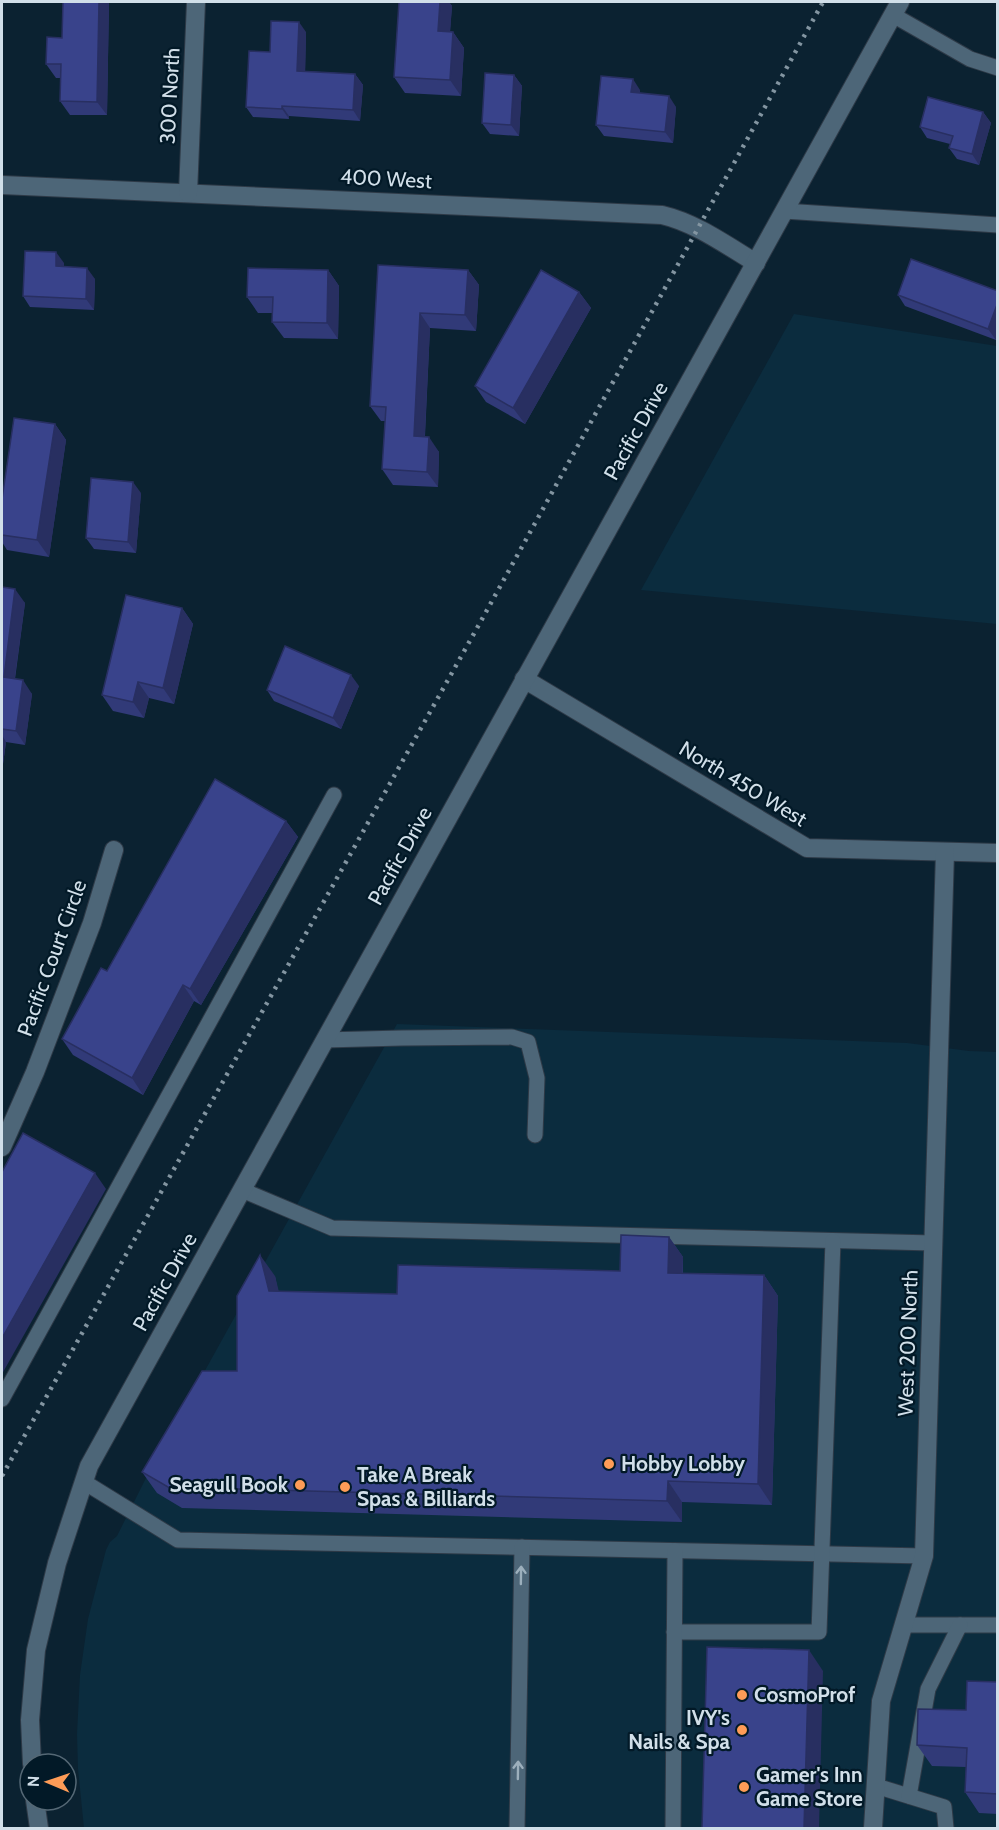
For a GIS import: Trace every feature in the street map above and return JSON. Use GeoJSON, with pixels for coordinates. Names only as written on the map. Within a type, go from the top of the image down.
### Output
{"type":"FeatureCollection","features":[{"type":"Feature","properties":{"kind":"street","name":"300 North"},"geometry":{"type":"LineString","coordinates":[[188,193],[196,2]]}},
{"type":"Feature","properties":{"kind":"street","name":"Pacific Drive"},"geometry":{"type":"LineString","coordinates":[[31,1752],[30,1720],[36,1650],[57,1563],[89,1466],[896,8]]}},
{"type":"Feature","properties":{"kind":"street","name":"400 West"},"geometry":{"type":"LineString","coordinates":[[2,185],[662,215],[679,219],[697,228],[756,263]]}},
{"type":"Feature","properties":{"kind":"street","name":"North 450 West"},"geometry":{"type":"LineString","coordinates":[[524,679],[807,848],[998,853]]}},
{"type":"Feature","properties":{"kind":"street","name":"Pacific Court Circle"},"geometry":{"type":"LineString","coordinates":[[2,1147],[80,955],[114,850]]}},
{"type":"Feature","properties":{"kind":"street","name":"West 200 North"},"geometry":{"type":"LineString","coordinates":[[873,1828],[881,1701],[924,1556],[945,852]]}},
{"type":"Feature","properties":{"kind":"street"},"geometry":{"type":"LineString","coordinates":[[37,1812],[39,1828]]}},
{"type":"Feature","properties":{"kind":"lane"},"geometry":{"type":"LineString","coordinates":[[896,8],[970,59],[998,68]]}},
{"type":"Feature","properties":{"kind":"lane"},"geometry":{"type":"LineString","coordinates":[[784,211],[998,225]]}},
{"type":"Feature","properties":{"kind":"lane"},"geometry":{"type":"LineString","coordinates":[[2,1399],[334,795]]}},
{"type":"Feature","properties":{"kind":"lane"},"geometry":{"type":"LineString","coordinates":[[324,1040],[512,1037],[528,1042],[537,1078],[535,1135]]}},
{"type":"Feature","properties":{"kind":"lane"},"geometry":{"type":"LineString","coordinates":[[242,1190],[332,1228],[933,1244]]}},
{"type":"Feature","properties":{"kind":"lane"},"geometry":{"type":"LineString","coordinates":[[674,1632],[819,1632],[833,1241]]}},
{"type":"Feature","properties":{"kind":"lane"},"geometry":{"type":"LineString","coordinates":[[84,1482],[178,1540],[924,1556]]}},
{"type":"Feature","properties":{"kind":"lane"},"geometry":{"type":"LineString","coordinates":[[517,1828],[522,1547]]}},
{"type":"Feature","properties":{"kind":"lane"},"geometry":{"type":"LineString","coordinates":[[673,1828],[675,1551]]}},
{"type":"Feature","properties":{"kind":"lane"},"geometry":{"type":"LineString","coordinates":[[904,1625],[998,1625]]}},
{"type":"Feature","properties":{"kind":"lane"},"geometry":{"type":"LineString","coordinates":[[909,1796],[928,1689],[960,1625]]}},
{"type":"Feature","properties":{"kind":"lane"},"geometry":{"type":"LineString","coordinates":[[876,1786],[944,1807],[946,1828]]}},
{"type":"Feature","properties":{"kind":"shaded area"},"geometry":{"type":"Polygon","coordinates":[[[794,314],[997,346],[997,624],[641,590],[794,314]]]}},
{"type":"Feature","properties":{"kind":"shaded area"},"geometry":{"type":"Polygon","coordinates":[[[397,1024],[907,1043],[997,1052],[997,1828],[84,1828],[77,1734],[80,1675],[88,1619],[106,1550],[117,1536],[151,1468],[397,1024]]]}},
{"type":"Feature","properties":{"kind":"building"},"geometry":{"type":"Polygon","coordinates":[[[63,2],[99,2],[97,102],[60,101],[61,64],[46,64],[47,37],[62,38],[63,2]]]}},
{"type":"Feature","properties":{"kind":"building"},"geometry":{"type":"Polygon","coordinates":[[[399,2],[440,2],[438,31],[453,32],[450,80],[394,77],[399,2]]]}},
{"type":"Feature","properties":{"kind":"building"},"geometry":{"type":"Polygon","coordinates":[[[271,21],[299,22],[297,71],[355,74],[353,110],[282,106],[282,109],[246,107],[249,51],[270,52],[271,21]]]}},
{"type":"Feature","properties":{"kind":"building"},"geometry":{"type":"Polygon","coordinates":[[[485,73],[514,75],[511,125],[482,123],[485,73]]]}},
{"type":"Feature","properties":{"kind":"building"},"geometry":{"type":"Polygon","coordinates":[[[601,76],[633,79],[631,92],[669,96],[665,132],[596,125],[601,76]]]}},
{"type":"Feature","properties":{"kind":"building"},"geometry":{"type":"Polygon","coordinates":[[[928,97],[983,112],[972,154],[949,148],[953,136],[920,127],[928,97]]]}},
{"type":"Feature","properties":{"kind":"building"},"geometry":{"type":"Polygon","coordinates":[[[25,251],[56,252],[56,266],[87,268],[86,299],[23,296],[25,251]]]}},
{"type":"Feature","properties":{"kind":"building"},"geometry":{"type":"Polygon","coordinates":[[[911,259],[998,291],[998,302],[988,329],[898,295],[911,259]]]}},
{"type":"Feature","properties":{"kind":"building"},"geometry":{"type":"Polygon","coordinates":[[[378,265],[468,270],[465,315],[420,313],[414,436],[429,437],[427,472],[382,469],[386,407],[370,406],[378,265]]]}},
{"type":"Feature","properties":{"kind":"building"},"geometry":{"type":"Polygon","coordinates":[[[248,268],[328,270],[327,323],[272,322],[273,297],[247,297],[248,268]]]}},
{"type":"Feature","properties":{"kind":"building"},"geometry":{"type":"Polygon","coordinates":[[[541,270],[579,292],[513,408],[475,386],[541,270]]]}},
{"type":"Feature","properties":{"kind":"building"},"geometry":{"type":"Polygon","coordinates":[[[14,418],[55,424],[37,540],[2,535],[2,499],[14,418]]]}},
{"type":"Feature","properties":{"kind":"building"},"geometry":{"type":"Polygon","coordinates":[[[91,478],[133,482],[128,542],[86,538],[91,478]]]}},
{"type":"Feature","properties":{"kind":"building"},"geometry":{"type":"Polygon","coordinates":[[[2,587],[15,589],[4,677],[23,680],[16,731],[2,729],[2,587]]]}},
{"type":"Feature","properties":{"kind":"building"},"geometry":{"type":"Polygon","coordinates":[[[126,595],[182,608],[163,688],[138,682],[133,702],[102,695],[126,595]]]}},
{"type":"Feature","properties":{"kind":"building"},"geometry":{"type":"Polygon","coordinates":[[[285,646],[351,675],[333,718],[267,690],[285,646]]]}},
{"type":"Feature","properties":{"kind":"building"},"geometry":{"type":"Polygon","coordinates":[[[215,779],[286,821],[190,989],[183,985],[132,1078],[62,1039],[101,968],[107,971],[215,779]]]}},
{"type":"Feature","properties":{"kind":"building"},"geometry":{"type":"Polygon","coordinates":[[[23,1133],[95,1173],[2,1338],[2,1172],[23,1133]]]}},
{"type":"Feature","properties":{"kind":"building"},"geometry":{"type":"Polygon","coordinates":[[[621,1235],[669,1237],[668,1273],[764,1275],[758,1484],[668,1481],[667,1501],[168,1487],[142,1472],[202,1371],[237,1371],[237,1296],[260,1255],[269,1291],[397,1294],[398,1265],[620,1271],[621,1235]]]}},
{"type":"Feature","properties":{"kind":"building"},"geometry":{"type":"Polygon","coordinates":[[[707,1647],[809,1650],[804,1828],[702,1828],[707,1647]]]}},
{"type":"Feature","properties":{"kind":"building"},"geometry":{"type":"Polygon","coordinates":[[[967,1681],[998,1682],[998,1794],[965,1792],[967,1748],[917,1745],[918,1709],[966,1710],[967,1681]]]}},
{"type":"Feature","properties":{"kind":"railway"},"geometry":{"type":"LineString","coordinates":[[2,1476],[481,621],[823,2]]}},
{"type":"Feature","properties":{"kind":"place","name":"Hobby Lobby"},"geometry":{"type":"Point","coordinates":[609,1464]}},
{"type":"Feature","properties":{"kind":"place","name":"Seagull Book"},"geometry":{"type":"Point","coordinates":[300,1485]}},
{"type":"Feature","properties":{"kind":"place","name":"Take A Break Spas & Billiards"},"geometry":{"type":"Point","coordinates":[345,1487]}},
{"type":"Feature","properties":{"kind":"place","name":"CosmoProf"},"geometry":{"type":"Point","coordinates":[742,1695]}},
{"type":"Feature","properties":{"kind":"place","name":"IVY's Nails & Spa"},"geometry":{"type":"Point","coordinates":[742,1730]}},
{"type":"Feature","properties":{"kind":"place","name":"Gamer's Inn Game Store"},"geometry":{"type":"Point","coordinates":[744,1787]}}]}
